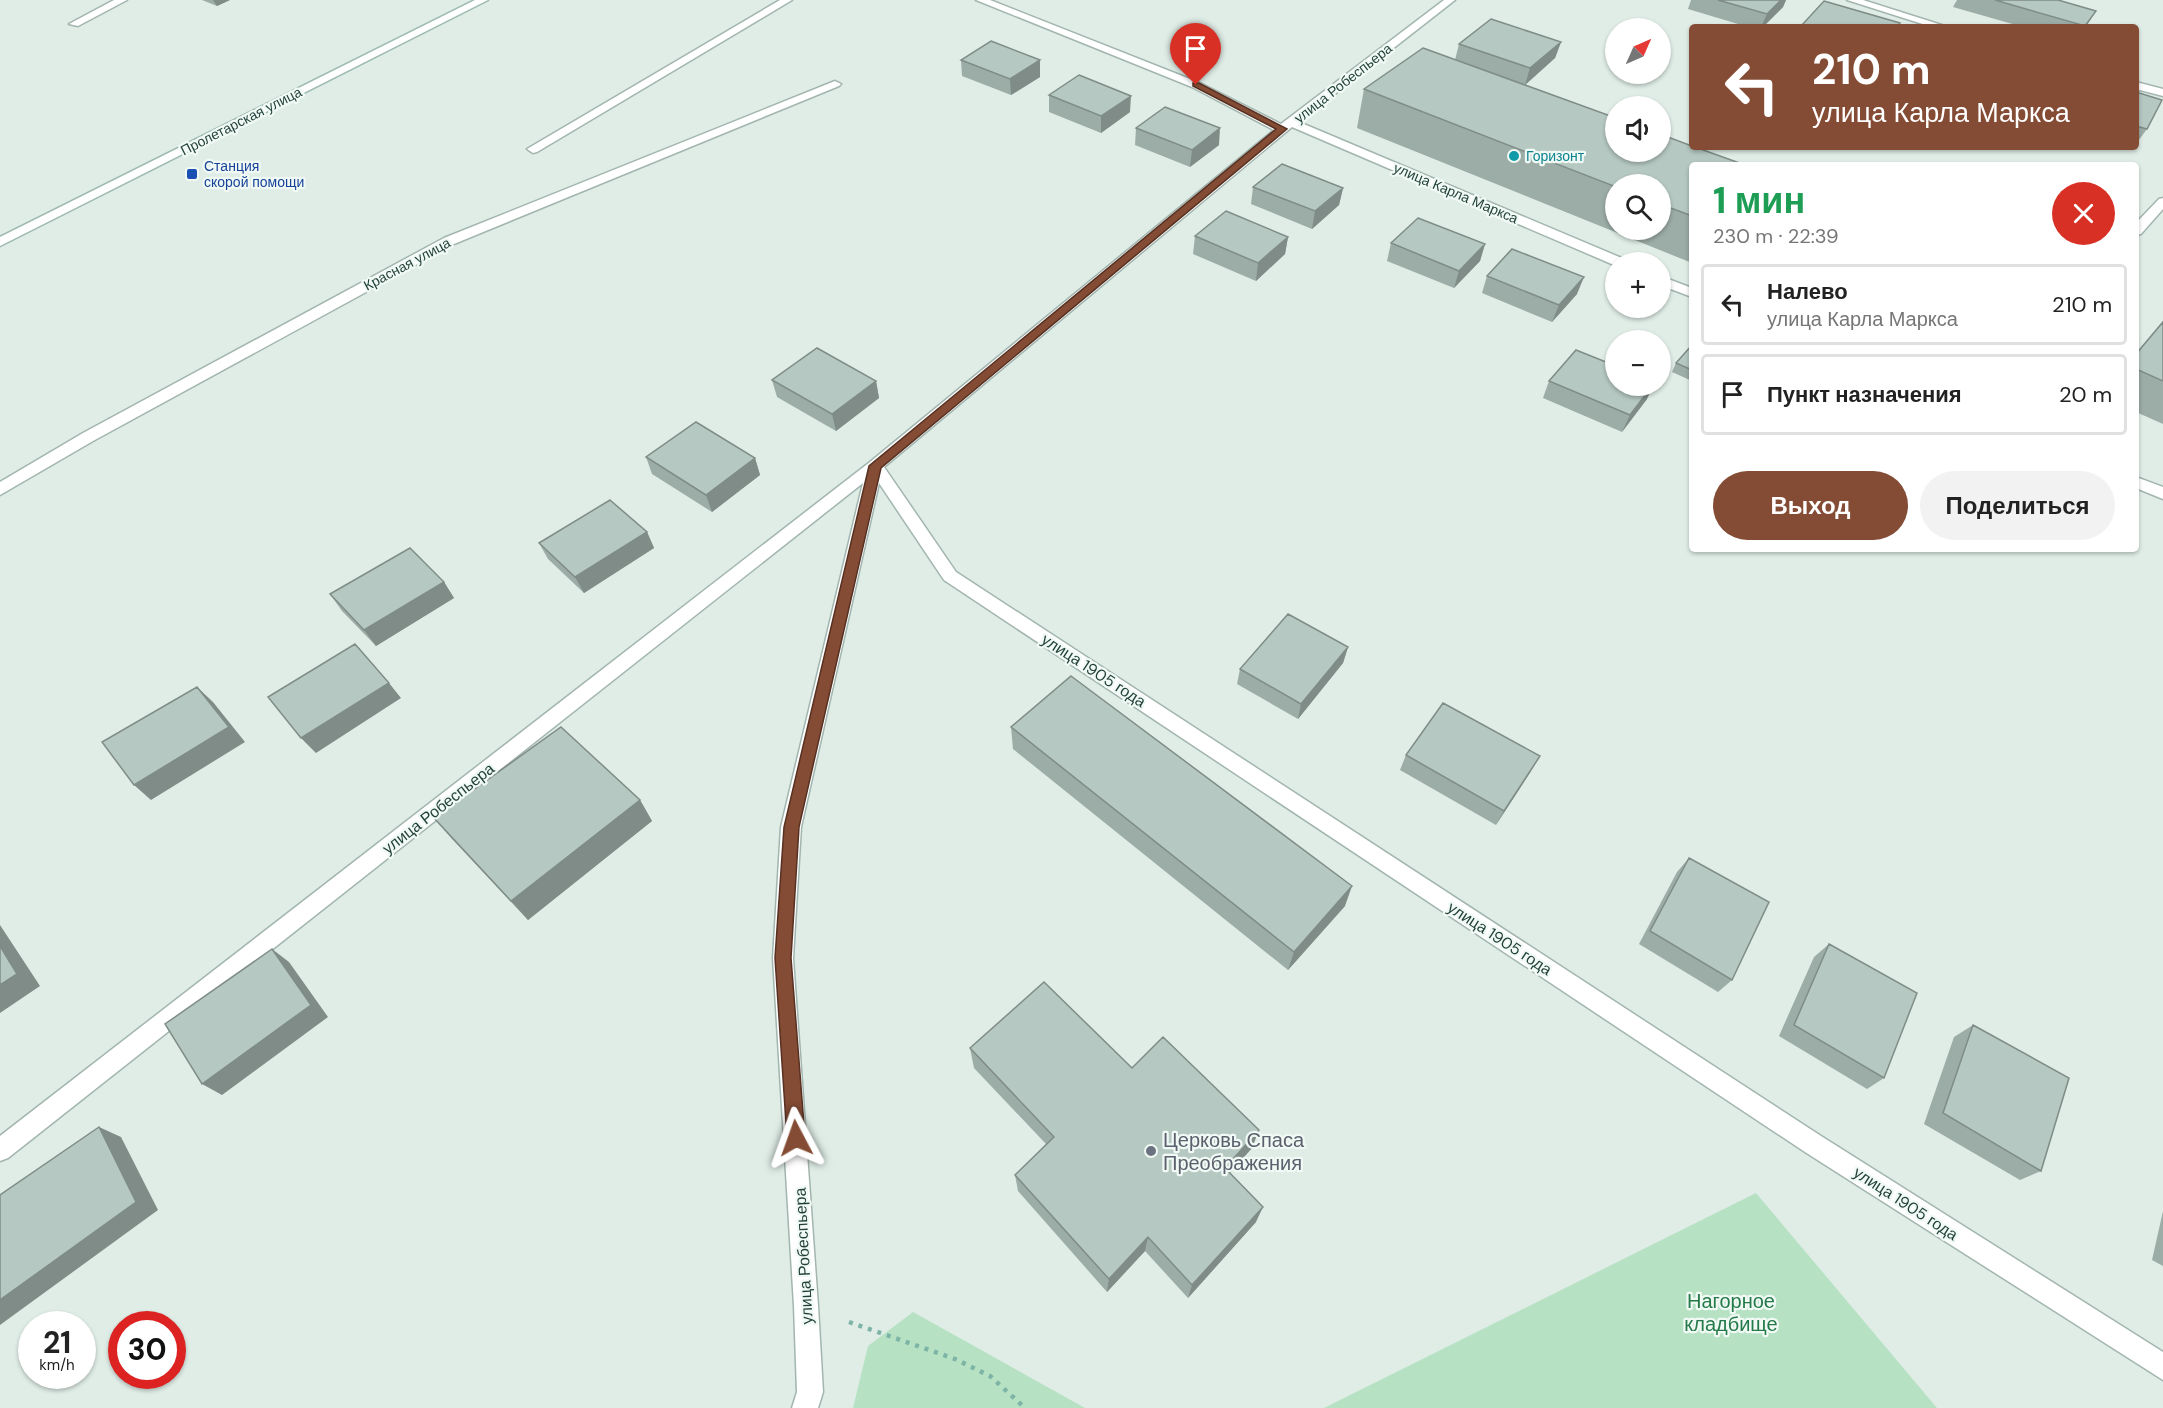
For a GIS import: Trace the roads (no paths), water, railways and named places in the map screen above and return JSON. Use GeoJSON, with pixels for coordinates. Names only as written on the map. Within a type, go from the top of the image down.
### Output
{"type":"FeatureCollection","features":[{"type":"Feature","properties":{"kind":"street"},"geometry":{"type":"LineString","coordinates":[[74,24],[122,0]]}},
{"type":"Feature","properties":{"kind":"street","name":"Пролетарская улица"},"geometry":{"type":"LineString","coordinates":[[0,242],[483,0]]}},
{"type":"Feature","properties":{"kind":"street"},"geometry":{"type":"LineString","coordinates":[[533,149],[787,0]]}},
{"type":"Feature","properties":{"kind":"street","name":"улица Карла Маркса"},"geometry":{"type":"LineString","coordinates":[[981,0],[1196,85],[1287,126],[1605,256]]}},
{"type":"Feature","properties":{"kind":"street","name":"улица Робеспьера"},"geometry":{"type":"LineString","coordinates":[[0,1150],[875,466],[1287,126],[1450,0]]}},
{"type":"Feature","properties":{"kind":"street"},"geometry":{"type":"LineString","coordinates":[[1852,0],[1933,24]]}},
{"type":"Feature","properties":{"kind":"street","name":"Красная улица"},"geometry":{"type":"LineString","coordinates":[[0,489],[99,432],[449,241],[835,84]]}},
{"type":"Feature","properties":{"kind":"street"},"geometry":{"type":"LineString","coordinates":[[2139,85],[2163,93]]}},
{"type":"Feature","properties":{"kind":"street"},"geometry":{"type":"LineString","coordinates":[[2139,228],[2163,202]]}},
{"type":"Feature","properties":{"kind":"street"},"geometry":{"type":"LineString","coordinates":[[1671,284],[1689,292]]}},
{"type":"Feature","properties":{"kind":"street","name":"улица Робеспьера"},"geometry":{"type":"LineString","coordinates":[[805,1408],[810,1392],[806,1306],[783,958],[791,827],[875,466]]}},
{"type":"Feature","properties":{"kind":"street","name":"улица 1905 года"},"geometry":{"type":"LineString","coordinates":[[875,466],[950,576],[1813,1144],[2163,1367]]}},
{"type":"Feature","properties":{"kind":"street"},"geometry":{"type":"LineString","coordinates":[[2139,483],[2163,493]]}},
{"type":"Feature","properties":{"kind":"place","name":"Горизонт"},"geometry":{"type":"Point","coordinates":[1514,156]}},
{"type":"Feature","properties":{"kind":"place","name":"Станция скорой помощи"},"geometry":{"type":"Point","coordinates":[192,174]}},
{"type":"Feature","properties":{"kind":"place","name":"Церковь Спаса Преображения"},"geometry":{"type":"Point","coordinates":[1151,1151]}},
{"type":"Feature","properties":{"kind":"park label","name":"Нагорное кладбище"},"geometry":{"type":"Point","coordinates":[1731,1312]}}]}
